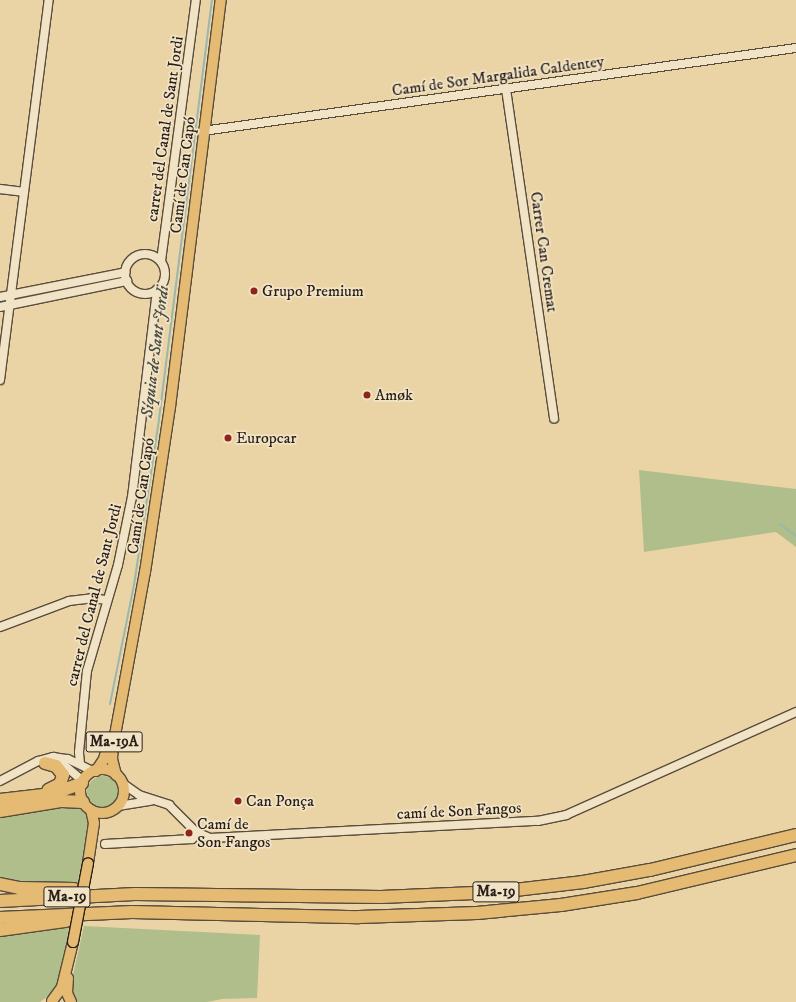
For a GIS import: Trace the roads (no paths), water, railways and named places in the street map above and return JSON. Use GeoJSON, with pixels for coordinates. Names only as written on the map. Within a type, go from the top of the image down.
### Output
{"type":"FeatureCollection","features":[{"type":"Feature","properties":{"kind":"highway"},"geometry":{"type":"LineString","coordinates":[[30,796],[39,791],[55,788],[62,780],[59,768],[45,763]]}},
{"type":"Feature","properties":{"kind":"highway"},"geometry":{"type":"LineString","coordinates":[[0,800],[60,791],[82,782]]}},
{"type":"Feature","properties":{"kind":"highway"},"geometry":{"type":"LineString","coordinates":[[0,811],[62,801],[87,806]]}},
{"type":"Feature","properties":{"kind":"highway","name":"Ma-19"},"geometry":{"type":"LineString","coordinates":[[0,901],[135,894],[381,897],[487,893],[583,882],[650,870],[796,835]]}},
{"type":"Feature","properties":{"kind":"highway","name":"Ma-19"},"geometry":{"type":"LineString","coordinates":[[0,918],[132,912],[358,917],[477,913],[561,905],[637,893],[796,856]]}},
{"type":"Feature","properties":{"kind":"highway"},"geometry":{"type":"LineString","coordinates":[[0,884],[19,888],[119,890],[135,894]]}},
{"type":"Feature","properties":{"kind":"highway"},"geometry":{"type":"LineString","coordinates":[[0,930],[116,918],[132,912]]}},
{"type":"Feature","properties":{"kind":"main road","name":"Camí de Can Capó"},"geometry":{"type":"LineString","coordinates":[[119,779],[112,754],[118,709],[150,542],[170,407],[203,132],[221,0]]}},
{"type":"Feature","properties":{"kind":"main road","name":"Camí de Can Capó"},"geometry":{"type":"LineString","coordinates":[[95,771],[105,756],[118,709]]}},
{"type":"Feature","properties":{"kind":"main road"},"geometry":{"type":"LineString","coordinates":[[51,1002],[62,987],[68,966],[92,845],[99,825],[108,812],[118,806],[123,794],[119,779],[107,770],[95,771],[82,782],[80,791],[94,823],[92,845]]}},
{"type":"Feature","properties":{"kind":"main road"},"geometry":{"type":"LineString","coordinates":[[87,806],[108,812]]}},
{"type":"Feature","properties":{"kind":"main road"},"geometry":{"type":"LineString","coordinates":[[68,966],[67,988],[70,1002]]}},
{"type":"Feature","properties":{"kind":"main road"},"geometry":{"type":"LineString","coordinates":[[51,1002],[67,1002]]}},
{"type":"Feature","properties":{"kind":"street"},"geometry":{"type":"LineString","coordinates":[[0,380],[23,192],[49,0]]}},
{"type":"Feature","properties":{"kind":"street","name":"carrer del Canal de Sant Jordi"},"geometry":{"type":"LineString","coordinates":[[161,261],[196,0]]}},
{"type":"Feature","properties":{"kind":"street","name":"Camí de Sor Margalida Caldentey"},"geometry":{"type":"LineString","coordinates":[[203,132],[796,48]]}},
{"type":"Feature","properties":{"kind":"street","name":"Carrer Can Cremat"},"geometry":{"type":"LineString","coordinates":[[506,89],[554,419]]}},
{"type":"Feature","properties":{"kind":"street"},"geometry":{"type":"LineString","coordinates":[[0,189],[23,192]]}},
{"type":"Feature","properties":{"kind":"street"},"geometry":{"type":"LineString","coordinates":[[150,254],[161,261],[165,273],[162,286],[157,290],[140,293],[127,281],[126,272],[131,260],[136,256],[150,254]]}},
{"type":"Feature","properties":{"kind":"street"},"geometry":{"type":"LineString","coordinates":[[0,297],[126,272]]}},
{"type":"Feature","properties":{"kind":"street"},"geometry":{"type":"LineString","coordinates":[[0,306],[127,281]]}},
{"type":"Feature","properties":{"kind":"street","name":"carrer del Canal de Sant Jordi"},"geometry":{"type":"LineString","coordinates":[[80,764],[79,745],[87,671],[123,544],[132,497],[157,290]]}},
{"type":"Feature","properties":{"kind":"street"},"geometry":{"type":"LineString","coordinates":[[0,627],[69,601],[92,598],[107,600]]}},
{"type":"Feature","properties":{"kind":"street","name":"camí de Son Fangos"},"geometry":{"type":"LineString","coordinates":[[105,844],[192,839],[199,834],[217,838],[538,821],[566,815],[796,712]]}},
{"type":"Feature","properties":{"kind":"street"},"geometry":{"type":"LineString","coordinates":[[0,781],[19,770],[53,757],[68,759],[95,771]]}},
{"type":"Feature","properties":{"kind":"street"},"geometry":{"type":"LineString","coordinates":[[19,770],[45,763],[60,764],[82,782]]}},
{"type":"Feature","properties":{"kind":"street"},"geometry":{"type":"LineString","coordinates":[[119,779],[139,794],[160,801],[173,808],[199,834]]}},
{"type":"Feature","properties":{"kind":"street"},"geometry":{"type":"LineString","coordinates":[[118,806],[136,801],[160,801]]}},
{"type":"Feature","properties":{"kind":"waterway","name":"Síquia de Sant Jordi"},"geometry":{"type":"LineString","coordinates":[[110,704],[134,585],[159,419],[212,0]]}},
{"type":"Feature","properties":{"kind":"waterway"},"geometry":{"type":"LineString","coordinates":[[780,524],[796,536]]}},
{"type":"Feature","properties":{"kind":"place","name":"Grupo Premium"},"geometry":{"type":"Point","coordinates":[254,291]}},
{"type":"Feature","properties":{"kind":"place","name":"Amøk"},"geometry":{"type":"Point","coordinates":[367,395]}},
{"type":"Feature","properties":{"kind":"place","name":"Europcar"},"geometry":{"type":"Point","coordinates":[228,438]}},
{"type":"Feature","properties":{"kind":"place","name":"Can Ponça"},"geometry":{"type":"Point","coordinates":[238,801]}},
{"type":"Feature","properties":{"kind":"place","name":"Camí de Son Fangos"},"geometry":{"type":"Point","coordinates":[189,833]}}]}
